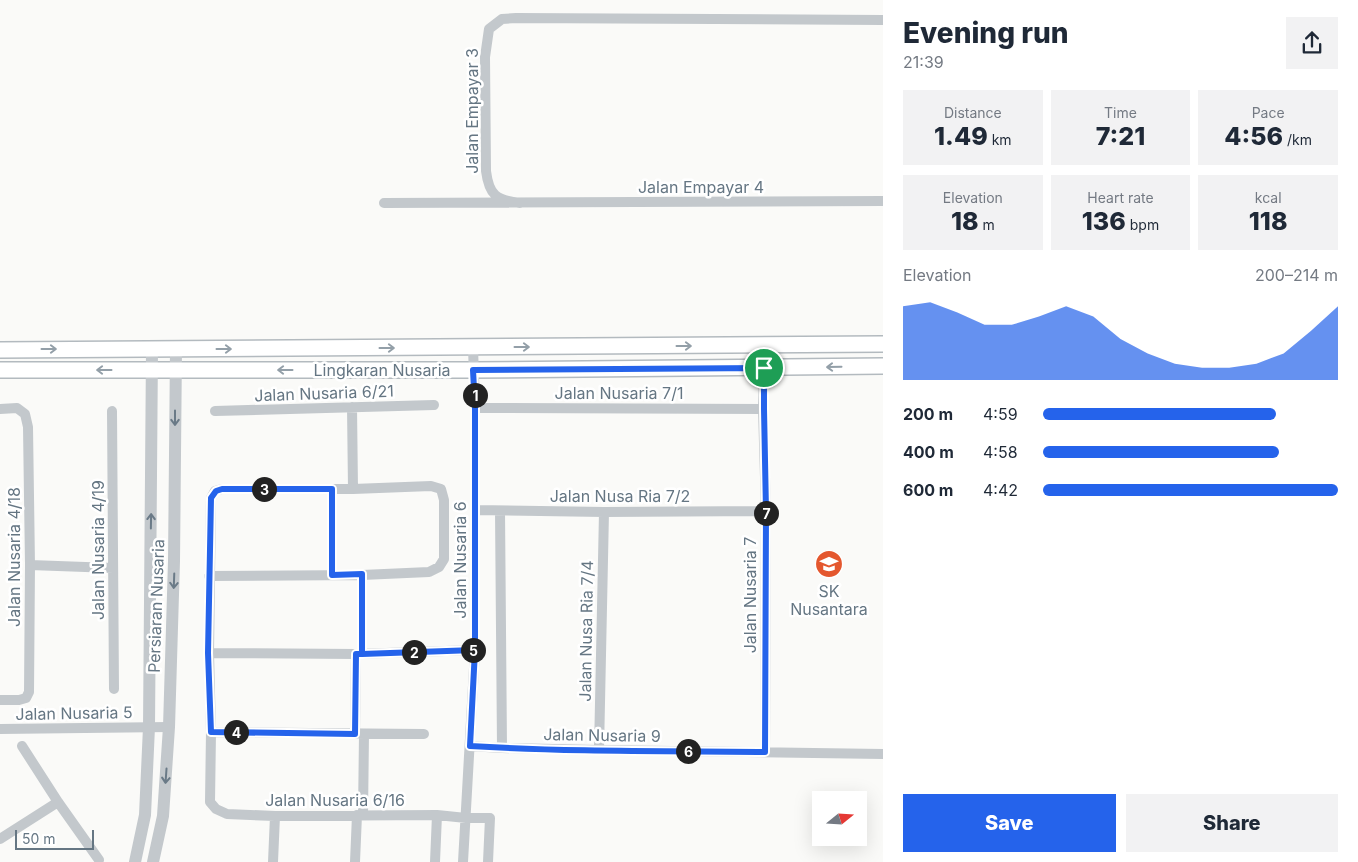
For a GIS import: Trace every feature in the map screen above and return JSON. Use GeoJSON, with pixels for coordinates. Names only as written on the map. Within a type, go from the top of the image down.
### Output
{"type":"FeatureCollection","features":[{"type":"Feature","properties":{"kind":"main road","name":"Lingkaran Nusaria"},"geometry":{"type":"LineString","coordinates":[[0,350],[883,344]]}},
{"type":"Feature","properties":{"kind":"main road","name":"Lingkaran Nusaria"},"geometry":{"type":"LineString","coordinates":[[0,370],[473,370],[883,366]]}},
{"type":"Feature","properties":{"kind":"street","name":"Jalan Empayar 3"},"geometry":{"type":"LineString","coordinates":[[520,203],[507,202],[494,195],[487,183],[485,57],[488,29],[502,19],[883,20]]}},
{"type":"Feature","properties":{"kind":"street","name":"Jalan Empayar 4"},"geometry":{"type":"LineString","coordinates":[[384,203],[883,201]]}},
{"type":"Feature","properties":{"kind":"street","name":"Jalan Nusaria 7"},"geometry":{"type":"LineString","coordinates":[[765,345],[765,752]]}},
{"type":"Feature","properties":{"kind":"street","name":"Jalan Nusaria 6"},"geometry":{"type":"LineString","coordinates":[[463,862],[475,650],[475,408],[473,347]]}},
{"type":"Feature","properties":{"kind":"street","name":"Persiaran Nusaria"},"geometry":{"type":"LineString","coordinates":[[135,862],[145,815],[149,727],[152,349]]}},
{"type":"Feature","properties":{"kind":"street","name":"Persiaran Nusaria"},"geometry":{"type":"LineString","coordinates":[[153,862],[163,816],[169,727],[174,561],[176,349]]}},
{"type":"Feature","properties":{"kind":"street","name":"Jalan Nusaria 6/21"},"geometry":{"type":"LineString","coordinates":[[215,411],[434,405]]}},
{"type":"Feature","properties":{"kind":"street"},"geometry":{"type":"LineString","coordinates":[[352,407],[353,489]]}},
{"type":"Feature","properties":{"kind":"street","name":"Jalan Nusaria 4/18"},"geometry":{"type":"LineString","coordinates":[[0,409],[17,408],[25,414],[28,427],[30,565],[29,692],[26,698],[19,700],[0,700]]}},
{"type":"Feature","properties":{"kind":"street","name":"Jalan Nusaria 7/1"},"geometry":{"type":"LineString","coordinates":[[475,408],[764,409]]}},
{"type":"Feature","properties":{"kind":"street","name":"Jalan Nusaria 4/19"},"geometry":{"type":"LineString","coordinates":[[112,411],[114,689]]}},
{"type":"Feature","properties":{"kind":"street"},"geometry":{"type":"LineString","coordinates":[[209,576],[430,572],[439,567],[444,559],[444,500],[441,489],[431,486],[353,489],[222,489],[216,491],[211,498],[209,576],[208,653],[211,732],[424,734]]}},
{"type":"Feature","properties":{"kind":"street"},"geometry":{"type":"LineString","coordinates":[[332,489],[332,575]]}},
{"type":"Feature","properties":{"kind":"street","name":"Jalan Nusa Ria 7/2"},"geometry":{"type":"LineString","coordinates":[[475,510],[604,512],[766,511]]}},
{"type":"Feature","properties":{"kind":"street"},"geometry":{"type":"LineString","coordinates":[[500,511],[502,748]]}},
{"type":"Feature","properties":{"kind":"street","name":"Jalan Nusa Ria 7/4"},"geometry":{"type":"LineString","coordinates":[[599,750],[604,512]]}},
{"type":"Feature","properties":{"kind":"street"},"geometry":{"type":"LineString","coordinates":[[30,565],[113,568]]}},
{"type":"Feature","properties":{"kind":"street"},"geometry":{"type":"LineString","coordinates":[[355,862],[360,815],[359,654],[362,574]]}},
{"type":"Feature","properties":{"kind":"street"},"geometry":{"type":"LineString","coordinates":[[208,653],[359,654],[475,650]]}},
{"type":"Feature","properties":{"kind":"street","name":"Jalan Nusaria 5"},"geometry":{"type":"LineString","coordinates":[[0,730],[169,727]]}},
{"type":"Feature","properties":{"kind":"street","name":"Jalan Nusaria 6/16"},"geometry":{"type":"LineString","coordinates":[[211,732],[210,802],[216,809],[227,814],[275,816],[436,815],[490,818],[488,862]]}},
{"type":"Feature","properties":{"kind":"street"},"geometry":{"type":"LineString","coordinates":[[22,746],[58,802],[99,860]]}},
{"type":"Feature","properties":{"kind":"street","name":"Jalan Nusaria 9"},"geometry":{"type":"LineString","coordinates":[[470,746],[599,750],[883,754]]}},
{"type":"Feature","properties":{"kind":"street"},"geometry":{"type":"LineString","coordinates":[[0,839],[58,802]]}},
{"type":"Feature","properties":{"kind":"street"},"geometry":{"type":"LineString","coordinates":[[435,862],[436,815]]}},
{"type":"Feature","properties":{"kind":"street"},"geometry":{"type":"LineString","coordinates":[[273,862],[275,816]]}},
{"type":"Feature","properties":{"kind":"place","name":"SK Nusantara"},"geometry":{"type":"Point","coordinates":[829,564]}},
{"type":"Feature","properties":{"kind":"route"},"geometry":{"type":"LineString","coordinates":[[764,368],[473,370],[475,408],[475,650],[362,654],[362,574],[332,575],[332,489],[222,489],[216,491],[211,498],[209,576],[208,653],[211,732],[355,734],[356,654],[362,654],[418,652],[475,650],[470,746],[765,752],[766,511],[764,368]]}}]}
